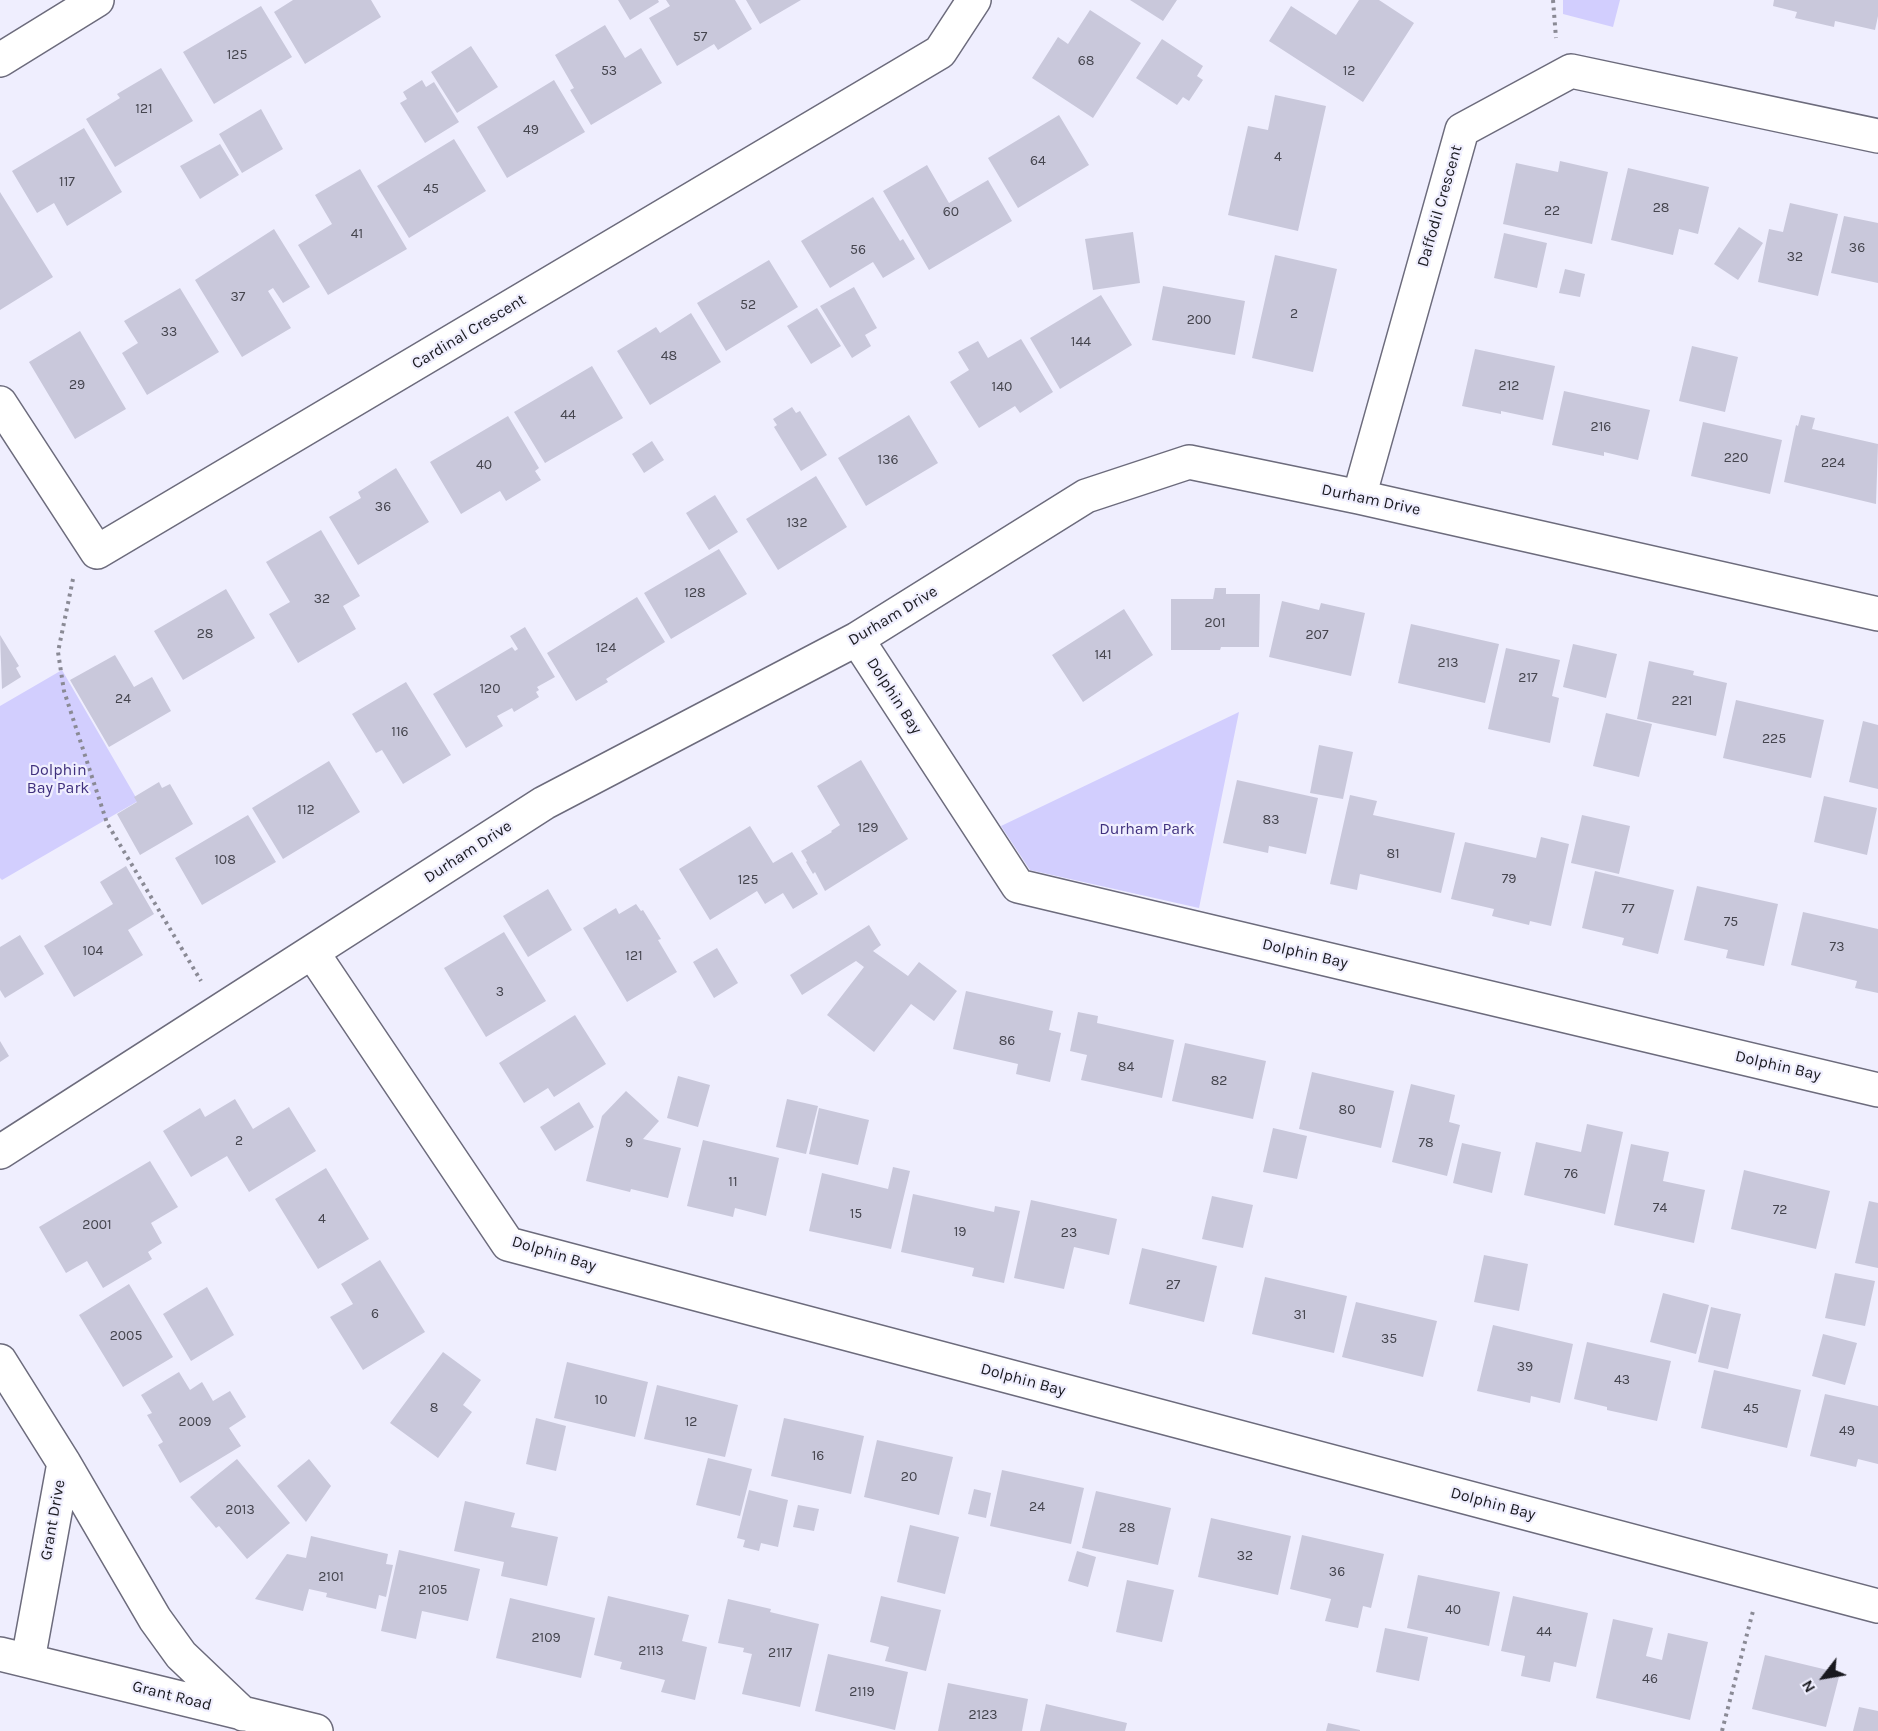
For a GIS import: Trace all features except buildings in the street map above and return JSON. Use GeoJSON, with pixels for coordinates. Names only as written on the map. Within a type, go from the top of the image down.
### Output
{"type":"FeatureCollection","features":[{"type":"Feature","properties":{"kind":"street"},"geometry":{"type":"LineString","coordinates":[[0,60],[98,0]]}},
{"type":"Feature","properties":{"kind":"street","name":"Cardinal Crescent"},"geometry":{"type":"LineString","coordinates":[[0,403],[97,552],[940,52],[974,0]]}},
{"type":"Feature","properties":{"kind":"street","name":"Daffodil Crescent"},"geometry":{"type":"LineString","coordinates":[[1359,497],[1462,130],[1571,71],[1878,136]]}},
{"type":"Feature","properties":{"kind":"street","name":"Durham Drive"},"geometry":{"type":"LineString","coordinates":[[0,1152],[544,803],[857,639],[1086,496],[1189,462],[1359,497],[1878,614]]}},
{"type":"Feature","properties":{"kind":"street","name":"Dolphin Bay"},"geometry":{"type":"LineString","coordinates":[[857,639],[1018,886],[1878,1090]]}},
{"type":"Feature","properties":{"kind":"street","name":"Dolphin Bay"},"geometry":{"type":"LineString","coordinates":[[312,952],[508,1244],[1878,1606]]}},
{"type":"Feature","properties":{"kind":"street","name":"Grant Drive"},"geometry":{"type":"LineString","coordinates":[[0,1361],[64,1463],[14,1657]]}},
{"type":"Feature","properties":{"kind":"street"},"geometry":{"type":"LineString","coordinates":[[64,1463],[155,1619],[181,1655],[243,1714]]}},
{"type":"Feature","properties":{"kind":"street","name":"Grant Road"},"geometry":{"type":"LineString","coordinates":[[14,1657],[316,1731]]}},
{"type":"Feature","properties":{"kind":"path"},"geometry":{"type":"LineString","coordinates":[[83,531],[58,652],[64,691],[107,823],[219,1012]]}},
{"type":"Feature","properties":{"kind":"path"},"geometry":{"type":"LineString","coordinates":[[1722,1731],[1762,1575]]}},
{"type":"Feature","properties":{"kind":"green space"},"geometry":{"type":"Polygon","coordinates":[[[1563,0],[1620,0],[1613,27],[1563,14],[1563,0]]]}},
{"type":"Feature","properties":{"kind":"green space","name":"Dolphin Bay Park"},"geometry":{"type":"Polygon","coordinates":[[[62,670],[138,801],[2,880],[0,878],[0,706],[62,670]]]}},
{"type":"Feature","properties":{"kind":"green space","name":"Durham Park"},"geometry":{"type":"Polygon","coordinates":[[[1239,712],[1199,908],[1030,870],[1001,826],[1239,712]]]}}]}
